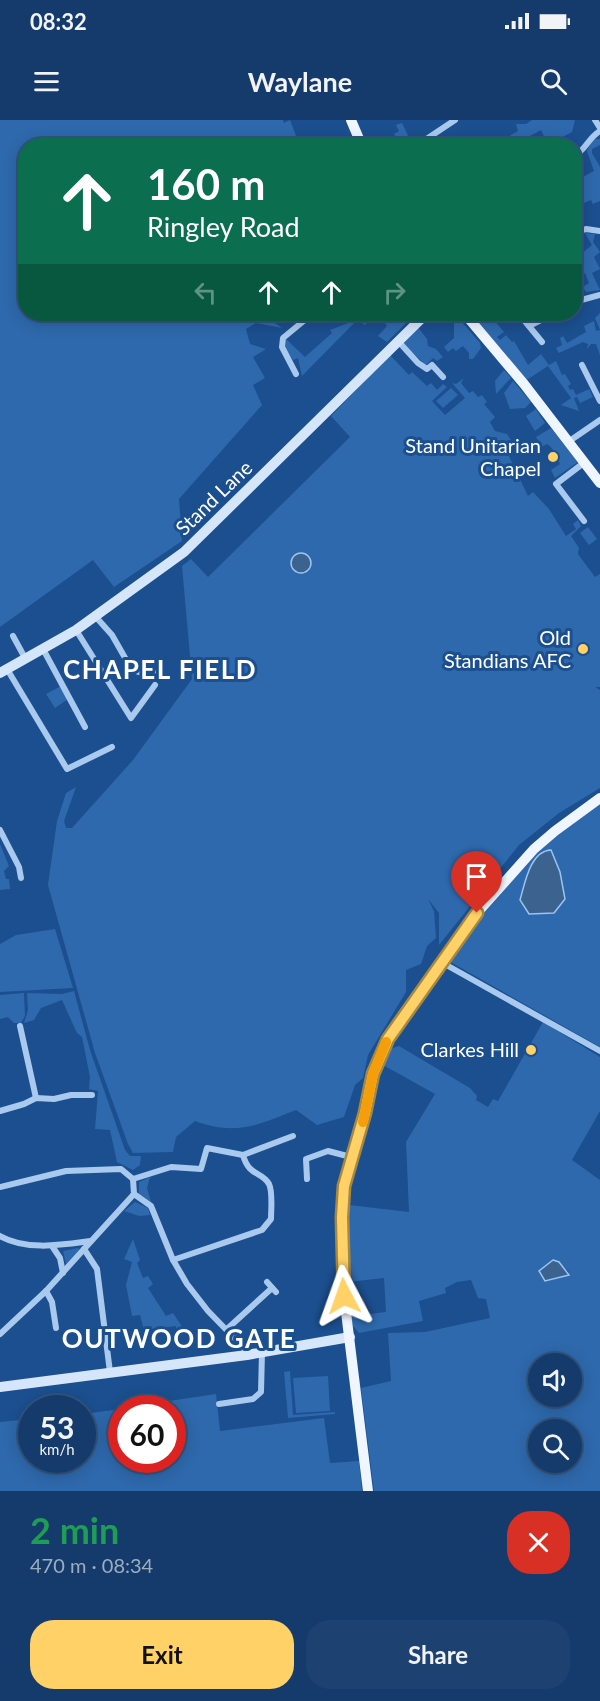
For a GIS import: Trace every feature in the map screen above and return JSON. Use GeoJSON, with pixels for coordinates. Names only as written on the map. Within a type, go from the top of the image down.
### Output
{"type":"FeatureCollection","features":[{"type":"Feature","properties":{"kind":"main road"},"geometry":{"type":"LineString","coordinates":[[351,120],[359,138]]}},
{"type":"Feature","properties":{"kind":"main road"},"geometry":{"type":"LineString","coordinates":[[471,321],[600,483]]}},
{"type":"Feature","properties":{"kind":"main road"},"geometry":{"type":"LineString","coordinates":[[368,1491],[343,1281],[342,1217],[345,1179],[379,1057],[388,1039],[441,962],[515,868],[555,831],[600,798]]}},
{"type":"Feature","properties":{"kind":"street"},"geometry":{"type":"LineString","coordinates":[[428,138],[455,120]]}},
{"type":"Feature","properties":{"kind":"street"},"geometry":{"type":"LineString","coordinates":[[582,150],[590,137],[600,129],[596,120]]}},
{"type":"Feature","properties":{"kind":"street"},"geometry":{"type":"LineString","coordinates":[[582,230],[600,231]]}},
{"type":"Feature","properties":{"kind":"street"},"geometry":{"type":"LineString","coordinates":[[582,300],[600,295]]}},
{"type":"Feature","properties":{"kind":"street"},"geometry":{"type":"LineString","coordinates":[[296,374],[295,365],[282,347],[283,338],[304,321]]}},
{"type":"Feature","properties":{"kind":"street","name":"Stand Lane"},"geometry":{"type":"LineString","coordinates":[[3,671],[76,630],[184,552],[419,321]]}},
{"type":"Feature","properties":{"kind":"street"},"geometry":{"type":"LineString","coordinates":[[525,321],[542,342]]}},
{"type":"Feature","properties":{"kind":"street"},"geometry":{"type":"LineString","coordinates":[[529,326],[539,321]]}},
{"type":"Feature","properties":{"kind":"street"},"geometry":{"type":"LineString","coordinates":[[398,341],[418,363],[427,369],[432,365],[443,377]]}},
{"type":"Feature","properties":{"kind":"street"},"geometry":{"type":"LineString","coordinates":[[582,365],[600,401]]}},
{"type":"Feature","properties":{"kind":"street"},"geometry":{"type":"LineString","coordinates":[[568,442],[600,420]]}},
{"type":"Feature","properties":{"kind":"street"},"geometry":{"type":"LineString","coordinates":[[584,521],[556,484],[585,462]]}},
{"type":"Feature","properties":{"kind":"street"},"geometry":{"type":"LineString","coordinates":[[95,616],[112,635],[132,670],[138,673],[157,673],[159,675]]}},
{"type":"Feature","properties":{"kind":"street"},"geometry":{"type":"LineString","coordinates":[[76,630],[130,718],[155,685]]}},
{"type":"Feature","properties":{"kind":"street"},"geometry":{"type":"LineString","coordinates":[[13,636],[24,658]]}},
{"type":"Feature","properties":{"kind":"street"},"geometry":{"type":"LineString","coordinates":[[43,649],[85,727]]}},
{"type":"Feature","properties":{"kind":"street"},"geometry":{"type":"LineString","coordinates":[[3,671],[66,769],[112,747]]}},
{"type":"Feature","properties":{"kind":"street"},"geometry":{"type":"LineString","coordinates":[[0,830],[19,867],[21,878]]}},
{"type":"Feature","properties":{"kind":"street"},"geometry":{"type":"LineString","coordinates":[[441,962],[600,1051]]}},
{"type":"Feature","properties":{"kind":"street"},"geometry":{"type":"LineString","coordinates":[[20,1026],[36,1098]]}},
{"type":"Feature","properties":{"kind":"street"},"geometry":{"type":"LineString","coordinates":[[0,1111],[36,1098],[54,1100],[71,1095],[92,1095]]}},
{"type":"Feature","properties":{"kind":"street"},"geometry":{"type":"LineString","coordinates":[[133,1179],[171,1167],[201,1169],[204,1147],[243,1155],[291,1139]]}},
{"type":"Feature","properties":{"kind":"street"},"geometry":{"type":"LineString","coordinates":[[307,1179],[306,1159],[328,1151],[351,1157]]}},
{"type":"Feature","properties":{"kind":"street"},"geometry":{"type":"LineString","coordinates":[[172,1260],[262,1230],[271,1219],[269,1185],[250,1170],[243,1155]]}},
{"type":"Feature","properties":{"kind":"street"},"geometry":{"type":"LineString","coordinates":[[0,1187],[66,1171],[105,1168],[121,1169],[133,1179],[134,1194],[46,1291],[0,1334]]}},
{"type":"Feature","properties":{"kind":"street"},"geometry":{"type":"LineString","coordinates":[[134,1194],[151,1206],[172,1260],[197,1297],[244,1348],[247,1355]]}},
{"type":"Feature","properties":{"kind":"street"},"geometry":{"type":"LineString","coordinates":[[0,1236],[18,1244],[52,1246],[92,1241]]}},
{"type":"Feature","properties":{"kind":"street"},"geometry":{"type":"LineString","coordinates":[[52,1246],[60,1258],[63,1273]]}},
{"type":"Feature","properties":{"kind":"street"},"geometry":{"type":"LineString","coordinates":[[84,1249],[97,1269],[110,1372]]}},
{"type":"Feature","properties":{"kind":"street"},"geometry":{"type":"LineString","coordinates":[[227,1329],[272,1287]]}},
{"type":"Feature","properties":{"kind":"street"},"geometry":{"type":"LineString","coordinates":[[46,1291],[52,1302],[56,1328]]}},
{"type":"Feature","properties":{"kind":"street"},"geometry":{"type":"LineString","coordinates":[[0,1387],[247,1355],[350,1337]]}},
{"type":"Feature","properties":{"kind":"street"},"geometry":{"type":"LineString","coordinates":[[219,1404],[253,1399],[261,1392],[262,1352]]}},
{"type":"Feature","properties":{"kind":"shaded area"},"geometry":{"type":"Polygon","coordinates":[[[0,120],[283,120],[284,123],[290,120],[296,136],[293,138],[18,138],[18,321],[272,321],[282,328],[256,323],[246,329],[250,344],[266,349],[253,357],[265,378],[253,385],[262,405],[179,499],[182,541],[114,587],[93,560],[0,627],[0,120]]]}},
{"type":"Feature","properties":{"kind":"shaded area"},"geometry":{"type":"Polygon","coordinates":[[[532,120],[575,120],[572,132],[561,138],[545,138],[541,130],[530,136],[531,138],[506,138],[518,131],[516,124],[526,124],[532,120]]]}},
{"type":"Feature","properties":{"kind":"shaded area"},"geometry":{"type":"Polygon","coordinates":[[[402,123],[409,138],[396,138],[394,134],[399,131],[396,125],[402,123]]]}},
{"type":"Feature","properties":{"kind":"shaded area"},"geometry":{"type":"Polygon","coordinates":[[[495,136],[506,138],[492,138],[495,136]]]}},
{"type":"Feature","properties":{"kind":"shaded area"},"geometry":{"type":"Polygon","coordinates":[[[593,139],[600,139],[600,145],[592,149],[600,167],[600,201],[593,204],[591,200],[582,204],[582,177],[594,171],[587,151],[593,139]]]}},
{"type":"Feature","properties":{"kind":"shaded area"},"geometry":{"type":"Polygon","coordinates":[[[585,233],[595,234],[593,242],[600,252],[594,257],[600,269],[592,273],[600,290],[586,292],[583,287],[589,283],[585,273],[582,274],[582,253],[592,245],[585,233]]]}},
{"type":"Feature","properties":{"kind":"shaded area"},"geometry":{"type":"Polygon","coordinates":[[[600,313],[600,330],[595,318],[600,313]]]}},
{"type":"Feature","properties":{"kind":"shaded area"},"geometry":{"type":"Polygon","coordinates":[[[347,321],[356,321],[302,376],[298,358],[293,360],[285,348],[286,339],[305,357],[332,333],[330,330],[348,323],[347,321]]]}},
{"type":"Feature","properties":{"kind":"shaded area"},"geometry":{"type":"Polygon","coordinates":[[[384,321],[408,321],[387,342],[378,336],[387,326],[384,321]]]}},
{"type":"Feature","properties":{"kind":"shaded area"},"geometry":{"type":"Polygon","coordinates":[[[454,321],[461,321],[480,343],[481,348],[473,359],[469,359],[469,353],[463,346],[456,351],[453,348],[448,352],[444,347],[454,338],[454,321]]]}},
{"type":"Feature","properties":{"kind":"shaded area"},"geometry":{"type":"Polygon","coordinates":[[[477,321],[495,321],[504,332],[497,337],[500,340],[506,335],[512,342],[514,341],[528,365],[541,354],[549,365],[556,361],[562,375],[565,374],[571,384],[568,386],[570,390],[573,389],[576,395],[589,389],[593,397],[580,403],[577,397],[574,398],[579,411],[561,405],[571,398],[548,366],[525,381],[477,321]]]}},
{"type":"Feature","properties":{"kind":"shaded area"},"geometry":{"type":"Polygon","coordinates":[[[594,321],[596,331],[600,330],[600,355],[596,344],[591,344],[587,349],[588,344],[583,342],[559,353],[556,348],[562,345],[560,338],[563,336],[567,343],[586,332],[584,326],[594,321]]]}},
{"type":"Feature","properties":{"kind":"shaded area"},"geometry":{"type":"Polygon","coordinates":[[[418,327],[427,339],[428,346],[436,349],[443,357],[437,361],[433,358],[426,365],[402,343],[418,327]]]}},
{"type":"Feature","properties":{"kind":"shaded area"},"geometry":{"type":"Polygon","coordinates":[[[390,355],[409,375],[412,372],[427,386],[431,383],[437,390],[443,384],[447,387],[432,401],[445,415],[465,398],[452,383],[456,384],[464,378],[461,383],[469,393],[473,391],[478,397],[482,395],[487,402],[484,404],[495,417],[490,422],[495,431],[507,434],[515,446],[507,452],[528,496],[533,492],[549,509],[566,536],[576,529],[573,524],[578,520],[581,526],[571,536],[579,548],[578,554],[595,577],[600,574],[600,687],[595,687],[600,690],[600,788],[559,813],[519,845],[439,945],[439,913],[428,899],[434,911],[436,938],[427,946],[421,964],[406,970],[406,992],[368,1055],[363,1078],[355,1085],[344,1117],[317,1125],[296,1110],[247,1127],[223,1128],[195,1121],[176,1137],[173,1152],[133,1153],[95,1053],[48,885],[57,821],[66,793],[76,787],[64,821],[66,828],[72,828],[133,760],[192,679],[182,566],[191,559],[208,577],[350,437],[331,416],[390,355]]]}},
{"type":"Feature","properties":{"kind":"shaded area"},"geometry":{"type":"Polygon","coordinates":[[[504,370],[511,378],[496,394],[495,381],[504,370]]]}},
{"type":"Feature","properties":{"kind":"shaded area"},"geometry":{"type":"Polygon","coordinates":[[[513,381],[531,402],[525,408],[510,409],[504,393],[513,381]]]}},
{"type":"Feature","properties":{"kind":"shaded area"},"geometry":{"type":"Polygon","coordinates":[[[451,388],[458,395],[443,408],[436,401],[451,388]]]}},
{"type":"Feature","properties":{"kind":"shaded area"},"geometry":{"type":"Polygon","coordinates":[[[536,409],[545,423],[535,431],[526,416],[536,409]]]}},
{"type":"Feature","properties":{"kind":"shaded area"},"geometry":{"type":"Polygon","coordinates":[[[551,428],[578,462],[555,478],[551,470],[560,464],[555,453],[547,444],[542,447],[536,437],[551,428]]]}},
{"type":"Feature","properties":{"kind":"shaded area"},"geometry":{"type":"Polygon","coordinates":[[[588,527],[597,539],[589,545],[580,533],[588,527]]]}},
{"type":"Feature","properties":{"kind":"shaded area"},"geometry":{"type":"Polygon","coordinates":[[[301,553],[308,556],[311,563],[308,570],[301,573],[294,570],[291,563],[294,556],[301,553]]]}},
{"type":"Feature","properties":{"kind":"shaded area"},"geometry":{"type":"Polygon","coordinates":[[[61,686],[68,699],[55,708],[46,694],[61,686]]]}},
{"type":"Feature","properties":{"kind":"shaded area"},"geometry":{"type":"Polygon","coordinates":[[[600,802],[600,1047],[447,960],[512,876],[555,834],[600,802]]]}},
{"type":"Feature","properties":{"kind":"shaded area"},"geometry":{"type":"Polygon","coordinates":[[[0,844],[9,866],[4,871],[6,879],[9,879],[10,889],[0,890],[0,844]]]}},
{"type":"Feature","properties":{"kind":"shaded area"},"geometry":{"type":"Polygon","coordinates":[[[551,850],[560,872],[565,899],[554,913],[529,914],[520,900],[526,877],[538,856],[551,850]]]}},
{"type":"Feature","properties":{"kind":"shaded area"},"geometry":{"type":"Polygon","coordinates":[[[55,929],[73,988],[0,992],[0,944],[16,935],[55,929]]]}},
{"type":"Feature","properties":{"kind":"shaded area"},"geometry":{"type":"Polygon","coordinates":[[[74,991],[90,1050],[125,1150],[130,1156],[141,1156],[140,1165],[133,1170],[117,1162],[110,1130],[95,1129],[98,1091],[89,1089],[90,1077],[82,1037],[77,1033],[62,1000],[41,1008],[34,1020],[24,1023],[28,1010],[27,993],[62,994],[74,991]]]}},
{"type":"Feature","properties":{"kind":"shaded area"},"geometry":{"type":"Polygon","coordinates":[[[24,993],[25,1016],[21,1023],[14,1023],[8,1017],[0,1019],[0,995],[24,993]]]}},
{"type":"Feature","properties":{"kind":"shaded area"},"geometry":{"type":"Polygon","coordinates":[[[543,1022],[600,1057],[600,1111],[572,1160],[600,1180],[600,1491],[374,1491],[361,1388],[391,1381],[388,1333],[425,1332],[490,1318],[486,1299],[478,1298],[471,1280],[457,1282],[445,1288],[446,1293],[419,1301],[423,1321],[359,1333],[353,1326],[351,1316],[386,1312],[384,1278],[348,1282],[349,1205],[409,1212],[406,1142],[435,1094],[383,1065],[389,1049],[399,1046],[470,1088],[477,1096],[476,1100],[488,1107],[493,1099],[498,1101],[543,1022]],[[556,1260],[545,1281],[560,1278],[569,1272],[556,1260]]]}},
{"type":"Feature","properties":{"kind":"shaded area"},"geometry":{"type":"Polygon","coordinates":[[[150,1177],[147,1188],[151,1202],[139,1194],[139,1182],[150,1177]]]}},
{"type":"Feature","properties":{"kind":"shaded area"},"geometry":{"type":"Polygon","coordinates":[[[135,1202],[148,1208],[150,1215],[139,1216],[124,1211],[135,1202]]]}},
{"type":"Feature","properties":{"kind":"shaded area"},"geometry":{"type":"Polygon","coordinates":[[[133,1239],[140,1260],[137,1263],[143,1278],[148,1276],[153,1284],[148,1288],[166,1316],[173,1313],[183,1328],[193,1333],[177,1336],[176,1326],[144,1330],[140,1315],[132,1316],[126,1285],[132,1262],[124,1259],[133,1239]]]}},
{"type":"Feature","properties":{"kind":"shaded area"},"geometry":{"type":"Polygon","coordinates":[[[80,1249],[66,1264],[63,1251],[80,1249]]]}},
{"type":"Feature","properties":{"kind":"shaded area"},"geometry":{"type":"Polygon","coordinates":[[[553,1260],[559,1262],[569,1275],[545,1281],[539,1271],[553,1260]]]}},
{"type":"Feature","properties":{"kind":"shaded area"},"geometry":{"type":"Polygon","coordinates":[[[290,1371],[293,1415],[335,1412],[335,1414],[288,1418],[284,1372],[290,1371]]]}},
{"type":"Feature","properties":{"kind":"shaded area"},"geometry":{"type":"Polygon","coordinates":[[[328,1376],[330,1411],[296,1413],[293,1378],[328,1376]]]}},
{"type":"Feature","properties":{"kind":"shaded area"},"geometry":{"type":"Polygon","coordinates":[[[216,1394],[220,1431],[324,1418],[330,1463],[359,1461],[362,1491],[0,1491],[0,1422],[18,1420],[18,1473],[96,1473],[96,1412],[108,1411],[108,1473],[186,1473],[186,1398],[216,1394]]]}},
{"type":"Feature","properties":{"kind":"slow traffic"},"geometry":{"type":"LineString","coordinates":[[363,1122],[373,1074],[386,1042]]}},
{"type":"Feature","properties":{"kind":"place","name":"Stand Unitarian Chapel"},"geometry":{"type":"Point","coordinates":[553,457]}},
{"type":"Feature","properties":{"kind":"place","name":"Old Standians AFC"},"geometry":{"type":"Point","coordinates":[583,649]}},
{"type":"Feature","properties":{"kind":"place","name":"Clarkes Hill"},"geometry":{"type":"Point","coordinates":[531,1050]}},
{"type":"Feature","properties":{"kind":"district","name":"CHAPEL FIELD"},"geometry":{"type":"Point","coordinates":[160,670]}},
{"type":"Feature","properties":{"kind":"district","name":"OUTWOOD GATE"},"geometry":{"type":"Point","coordinates":[179,1339]}},
{"type":"Feature","properties":{"kind":"route"},"geometry":{"type":"LineString","coordinates":[[344,1296],[342,1264],[344,1186],[365,1113],[373,1074],[388,1039],[477,913]]}}]}
